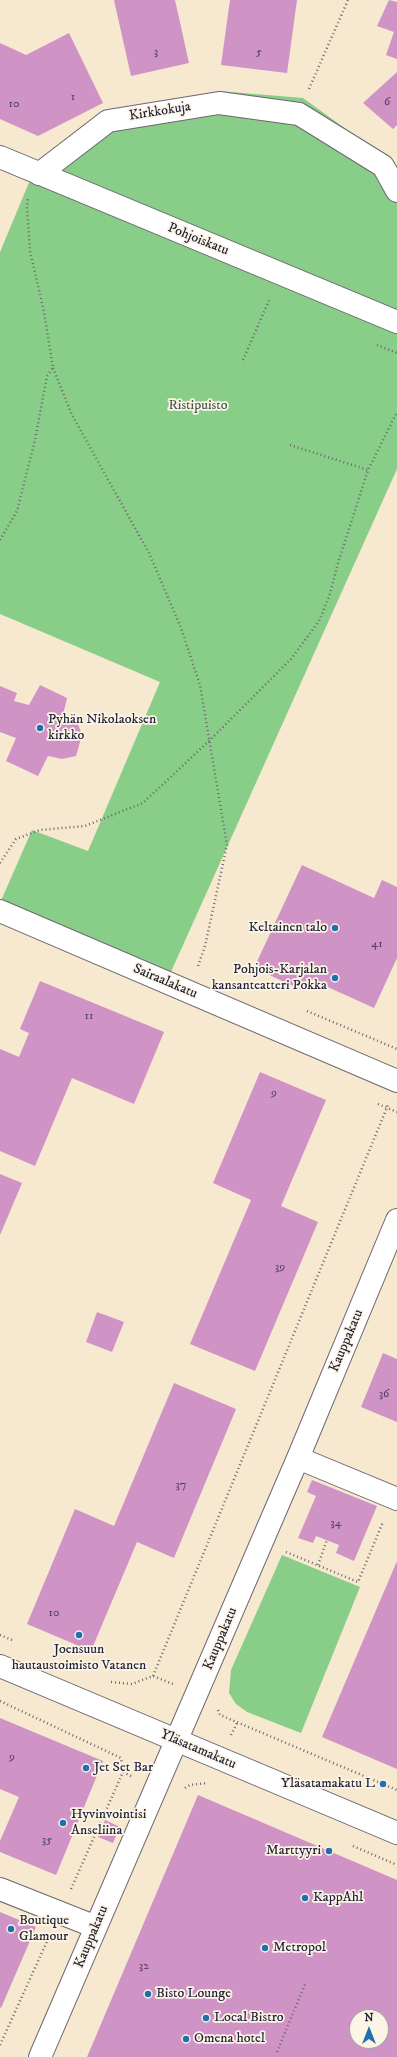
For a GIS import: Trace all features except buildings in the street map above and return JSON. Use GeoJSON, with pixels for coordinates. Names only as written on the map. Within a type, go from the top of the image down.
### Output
{"type":"FeatureCollection","features":[{"type":"Feature","properties":{"kind":"street","name":"Kirkkokuja"},"geometry":{"type":"LineString","coordinates":[[39,174],[108,121],[220,103],[299,114],[383,166],[397,191]]}},
{"type":"Feature","properties":{"kind":"street","name":"Pohjoiskatu"},"geometry":{"type":"LineString","coordinates":[[0,157],[397,322]]}},
{"type":"Feature","properties":{"kind":"street","name":"Sairaalakatu"},"geometry":{"type":"LineString","coordinates":[[0,911],[397,1081]]}},
{"type":"Feature","properties":{"kind":"street","name":"Kauppakatu"},"geometry":{"type":"LineString","coordinates":[[40,2057],[155,1788],[198,1693],[397,1220]]}},
{"type":"Feature","properties":{"kind":"street"},"geometry":{"type":"LineString","coordinates":[[298,1458],[397,1500]]}},
{"type":"Feature","properties":{"kind":"street","name":"Yläsatamakatu"},"geometry":{"type":"LineString","coordinates":[[0,1666],[397,1833]]}},
{"type":"Feature","properties":{"kind":"street"},"geometry":{"type":"LineString","coordinates":[[0,1889],[96,1927]]}},
{"type":"Feature","properties":{"kind":"path"},"geometry":{"type":"LineString","coordinates":[[299,114],[348,0]]}},
{"type":"Feature","properties":{"kind":"path"},"geometry":{"type":"LineString","coordinates":[[39,174],[28,198],[27,207],[30,251],[53,368],[72,415],[152,560],[181,628],[200,685],[227,845],[205,946],[198,966]]}},
{"type":"Feature","properties":{"kind":"path"},"geometry":{"type":"LineString","coordinates":[[243,360],[270,298]]}},
{"type":"Feature","properties":{"kind":"path"},"geometry":{"type":"LineString","coordinates":[[0,540],[17,511],[35,440],[47,376],[53,368]]}},
{"type":"Feature","properties":{"kind":"path"},"geometry":{"type":"LineString","coordinates":[[0,863],[16,839],[40,830],[85,826],[143,803],[210,740],[291,659],[319,621],[329,597],[368,470],[397,412]]}},
{"type":"Feature","properties":{"kind":"path"},"geometry":{"type":"LineString","coordinates":[[290,445],[368,470]]}},
{"type":"Feature","properties":{"kind":"path"},"geometry":{"type":"LineString","coordinates":[[153,1676],[389,1102]]}},
{"type":"Feature","properties":{"kind":"path"},"geometry":{"type":"LineString","coordinates":[[282,1551],[358,1582],[383,1520]]}},
{"type":"Feature","properties":{"kind":"path"},"geometry":{"type":"LineString","coordinates":[[318,1565],[327,1540]]}},
{"type":"Feature","properties":{"kind":"path"},"geometry":{"type":"LineString","coordinates":[[112,1683],[132,1684],[153,1676],[198,1693]]}},
{"type":"Feature","properties":{"kind":"path"},"geometry":{"type":"LineString","coordinates":[[0,1701],[121,1758],[123,1772],[173,1796],[190,1785],[211,1783]]}},
{"type":"Feature","properties":{"kind":"path"},"geometry":{"type":"LineString","coordinates":[[237,1723],[397,1790]]}},
{"type":"Feature","properties":{"kind":"path"},"geometry":{"type":"LineString","coordinates":[[277,2052],[306,1982]]}},
{"type":"Feature","properties":{"kind":"green space","name":"Ristipuisto"},"geometry":{"type":"Polygon","coordinates":[[[219,91],[303,98],[386,158],[397,177],[397,469],[170,974],[0,903],[32,830],[88,851],[160,682],[0,614],[0,252],[38,161],[105,113],[219,91]]]}},
{"type":"Feature","properties":{"kind":"green space"},"geometry":{"type":"Polygon","coordinates":[[[282,1555],[360,1587],[301,1733],[247,1712],[236,1704],[229,1693],[231,1670],[282,1555]]]}},
{"type":"Feature","properties":{"kind":"place","name":"Pyhän Nikolaoksen kirkko"},"geometry":{"type":"Point","coordinates":[40,728]}},
{"type":"Feature","properties":{"kind":"place","name":"Keltainen talo"},"geometry":{"type":"Point","coordinates":[335,928]}},
{"type":"Feature","properties":{"kind":"place","name":"Pohjois-Karjalan kansanteatteri Pokka"},"geometry":{"type":"Point","coordinates":[335,978]}},
{"type":"Feature","properties":{"kind":"place","name":"Joensuun hautaustoimisto Vatanen"},"geometry":{"type":"Point","coordinates":[79,1635]}},
{"type":"Feature","properties":{"kind":"place","name":"Jet Set Bar"},"geometry":{"type":"Point","coordinates":[86,1768]}},
{"type":"Feature","properties":{"kind":"place","name":"Yläsatamakatu L"},"geometry":{"type":"Point","coordinates":[383,1784]}},
{"type":"Feature","properties":{"kind":"place","name":"Hyvinvointisi Anseliina"},"geometry":{"type":"Point","coordinates":[63,1823]}},
{"type":"Feature","properties":{"kind":"place","name":"Marttyyri"},"geometry":{"type":"Point","coordinates":[329,1851]}},
{"type":"Feature","properties":{"kind":"place","name":"KappAhl"},"geometry":{"type":"Point","coordinates":[305,1898]}},
{"type":"Feature","properties":{"kind":"place","name":"Boutique Glamour"},"geometry":{"type":"Point","coordinates":[11,1929]}},
{"type":"Feature","properties":{"kind":"place","name":"Metropol"},"geometry":{"type":"Point","coordinates":[265,1948]}},
{"type":"Feature","properties":{"kind":"place","name":"Bisto Lounge"},"geometry":{"type":"Point","coordinates":[148,1994]}},
{"type":"Feature","properties":{"kind":"place","name":"Local Bistro"},"geometry":{"type":"Point","coordinates":[206,2018]}},
{"type":"Feature","properties":{"kind":"place","name":"Omena hotel"},"geometry":{"type":"Point","coordinates":[186,2039]}}]}
